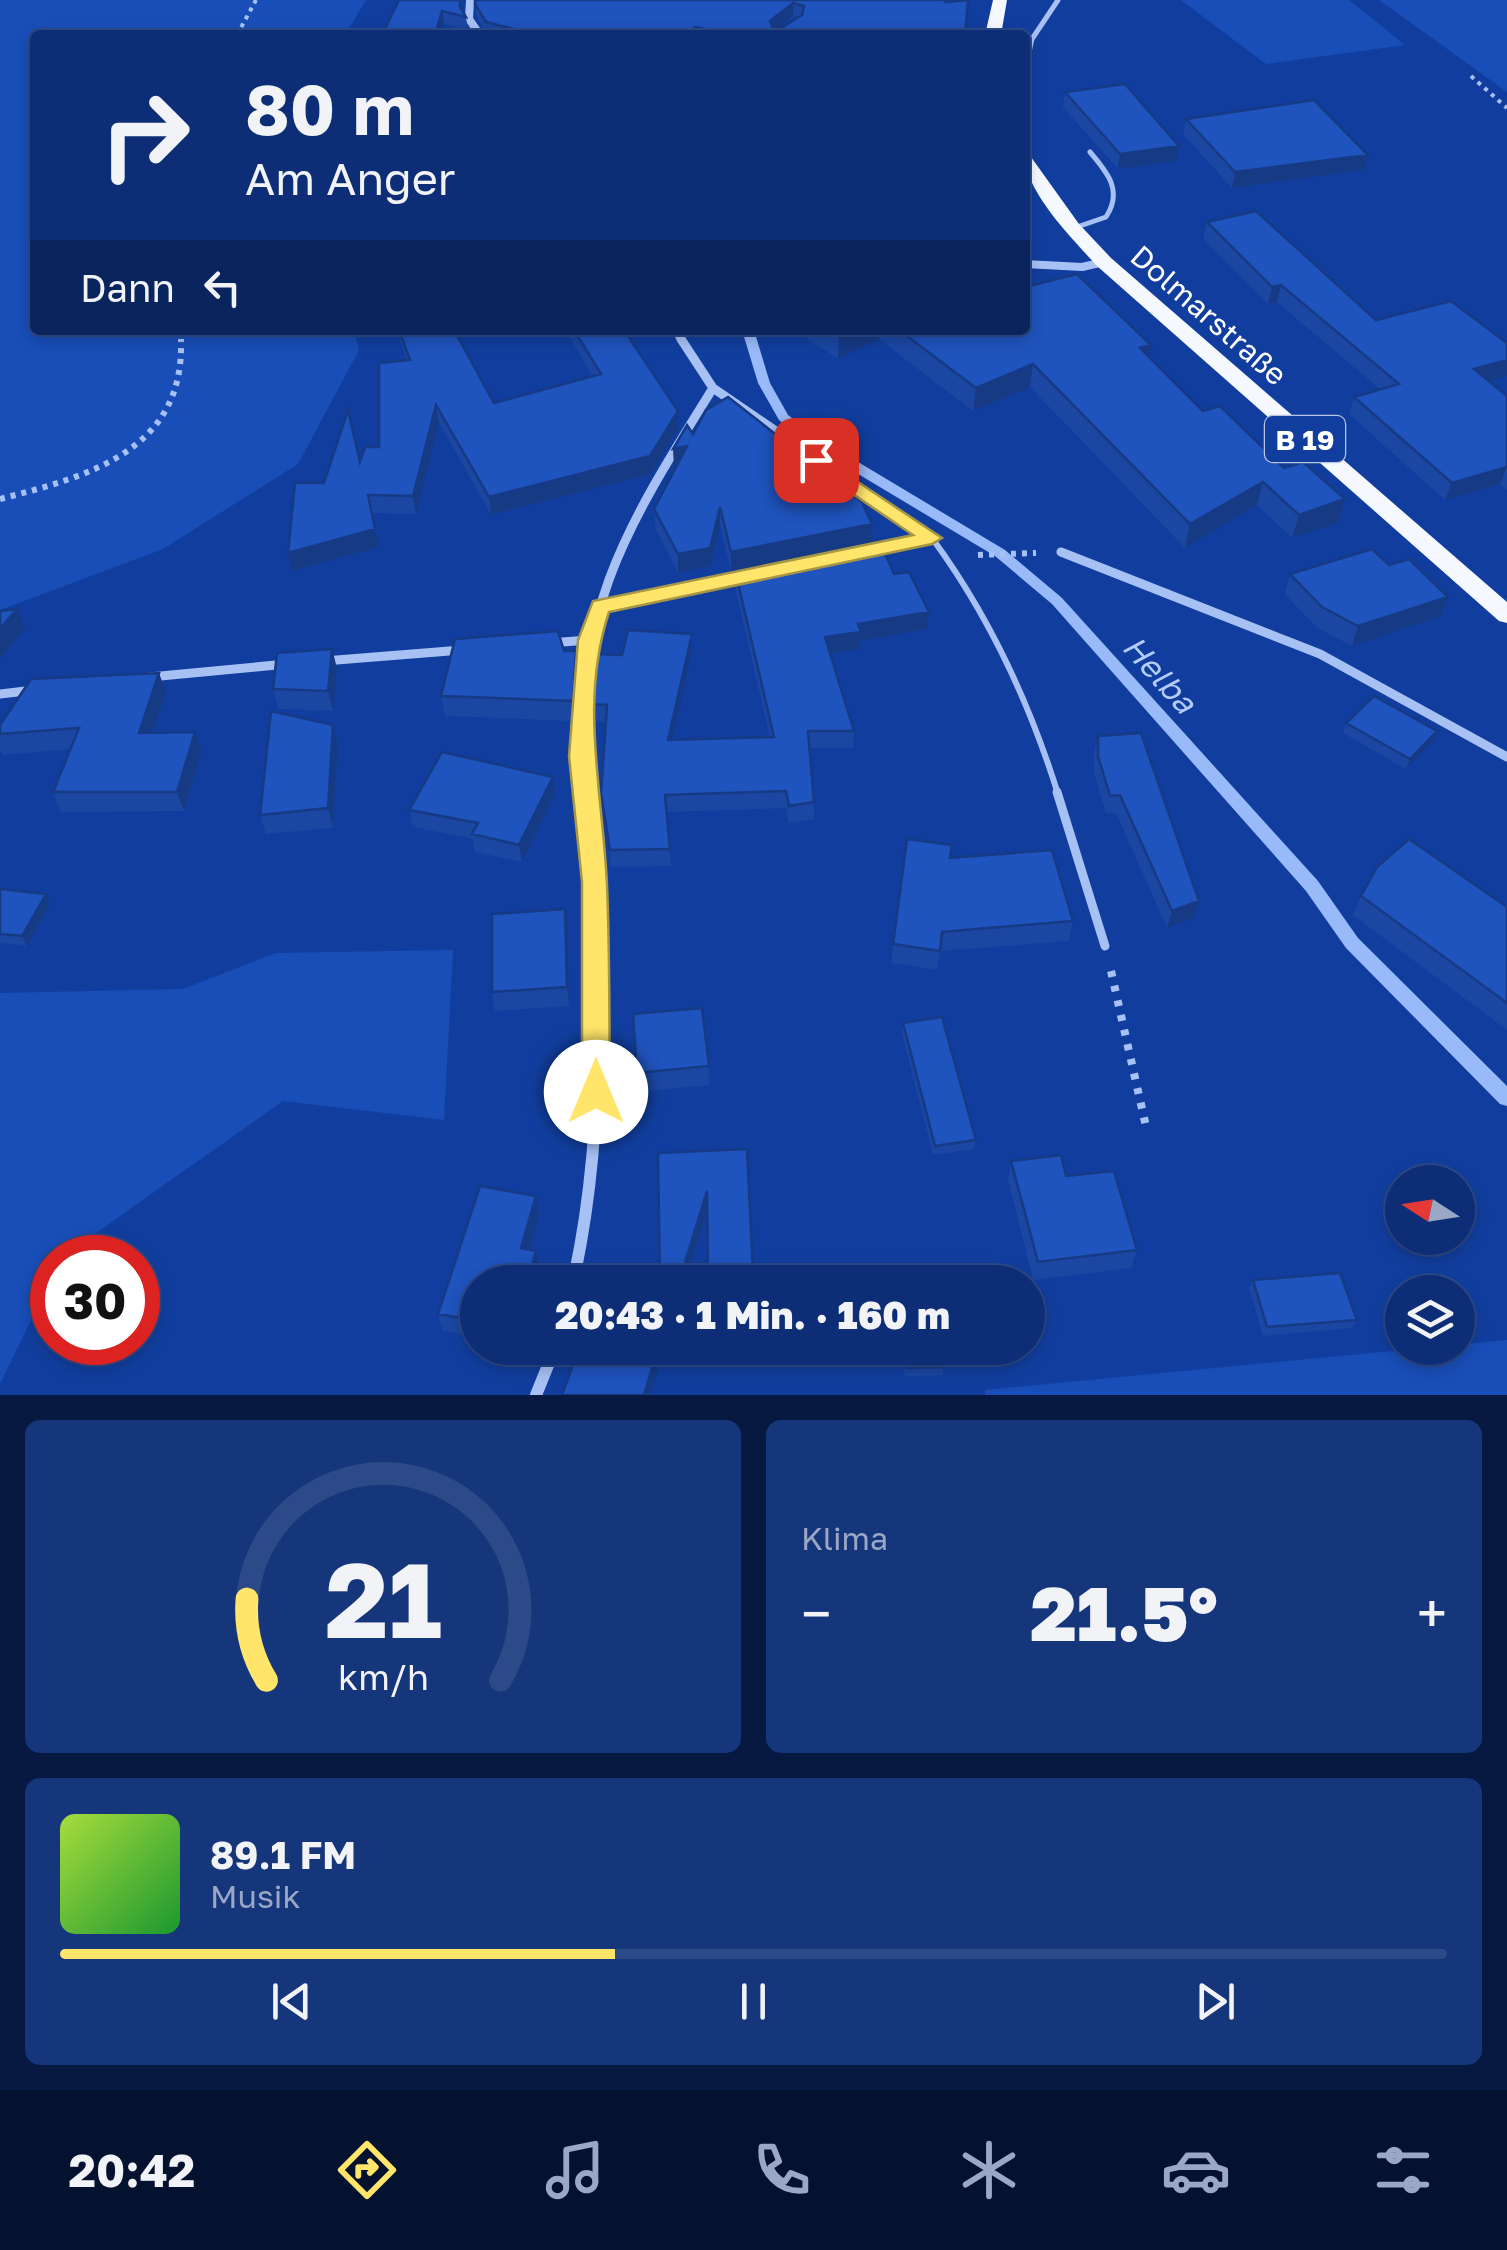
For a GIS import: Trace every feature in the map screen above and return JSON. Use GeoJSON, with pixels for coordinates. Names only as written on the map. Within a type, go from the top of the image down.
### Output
{"type":"FeatureCollection","features":[{"type":"Feature","properties":{"kind":"main road"},"geometry":{"type":"LineString","coordinates":[[994,30],[1000,0]]}},
{"type":"Feature","properties":{"kind":"main road","name":"Dolmarstraße"},"geometry":{"type":"LineString","coordinates":[[1030,168],[1073,228],[1104,262],[1507,615]]}},
{"type":"Feature","properties":{"kind":"street"},"geometry":{"type":"LineString","coordinates":[[470,0],[469,19],[477,30]]}},
{"type":"Feature","properties":{"kind":"street"},"geometry":{"type":"LineString","coordinates":[[1030,264],[1082,268],[1104,262]]}},
{"type":"Feature","properties":{"kind":"street"},"geometry":{"type":"LineString","coordinates":[[678,335],[712,388],[932,538]]}},
{"type":"Feature","properties":{"kind":"street"},"geometry":{"type":"LineString","coordinates":[[578,1265],[596,1092],[594,882],[581,756],[589,640],[626,537],[712,388]]}},
{"type":"Feature","properties":{"kind":"street"},"geometry":{"type":"LineString","coordinates":[[854,554],[932,538]]}},
{"type":"Feature","properties":{"kind":"street"},"geometry":{"type":"LineString","coordinates":[[1061,552],[1320,654],[1507,757]]}},
{"type":"Feature","properties":{"kind":"street"},"geometry":{"type":"LineString","coordinates":[[600,606],[756,574]]}},
{"type":"Feature","properties":{"kind":"street"},"geometry":{"type":"LineString","coordinates":[[532,644],[589,640]]}},
{"type":"Feature","properties":{"kind":"street"},"geometry":{"type":"LineString","coordinates":[[319,662],[475,649]]}},
{"type":"Feature","properties":{"kind":"street"},"geometry":{"type":"LineString","coordinates":[[128,679],[300,663]]}},
{"type":"Feature","properties":{"kind":"street"},"geometry":{"type":"LineString","coordinates":[[0,694],[55,688]]}},
{"type":"Feature","properties":{"kind":"street"},"geometry":{"type":"LineString","coordinates":[[536,1395],[548,1365]]}},
{"type":"Feature","properties":{"kind":"lane"},"geometry":{"type":"LineString","coordinates":[[1030,48],[1058,0]]}},
{"type":"Feature","properties":{"kind":"lane"},"geometry":{"type":"LineString","coordinates":[[1073,228],[1106,217],[1116,190],[1114,180],[1090,152]]}},
{"type":"Feature","properties":{"kind":"lane"},"geometry":{"type":"LineString","coordinates":[[932,538],[980,605],[1013,678],[1045,760],[1105,946]]}},
{"type":"Feature","properties":{"kind":"path"},"geometry":{"type":"LineString","coordinates":[[239,30],[256,0]]}},
{"type":"Feature","properties":{"kind":"path"},"geometry":{"type":"LineString","coordinates":[[1470,76],[1507,108]]}},
{"type":"Feature","properties":{"kind":"path"},"geometry":{"type":"LineString","coordinates":[[0,500],[96,468],[151,432],[176,395],[183,360],[180,335]]}},
{"type":"Feature","properties":{"kind":"path"},"geometry":{"type":"LineString","coordinates":[[988,555],[1017,553]]}},
{"type":"Feature","properties":{"kind":"path"},"geometry":{"type":"LineString","coordinates":[[1105,946],[1147,1131]]}},
{"type":"Feature","properties":{"kind":"shaded area"},"geometry":{"type":"Polygon","coordinates":[[[0,0],[366,0],[348,30],[30,30],[30,335],[355,335],[359,350],[298,464],[163,549],[0,610],[0,0]]]}},
{"type":"Feature","properties":{"kind":"shaded area"},"geometry":{"type":"Polygon","coordinates":[[[1181,0],[1349,0],[1405,45],[1266,64],[1181,0]]]}},
{"type":"Feature","properties":{"kind":"shaded area"},"geometry":{"type":"Polygon","coordinates":[[[1379,0],[1507,0],[1507,92],[1379,0]]]}},
{"type":"Feature","properties":{"kind":"shaded area"},"geometry":{"type":"Polygon","coordinates":[[[453,950],[444,1120],[283,1101],[93,1235],[30,1235],[30,1322],[0,1384],[0,993],[183,989],[276,953],[453,950]]]}},
{"type":"Feature","properties":{"kind":"shaded area"},"geometry":{"type":"Polygon","coordinates":[[[1507,1340],[1507,1395],[985,1395],[985,1390],[1385,1352],[1385,1365],[1475,1365],[1475,1343],[1507,1340]]]}},
{"type":"Feature","properties":{"kind":"building"},"geometry":{"type":"Polygon","coordinates":[[[399,0],[460,0],[466,17],[442,11],[436,30],[384,30],[399,0]]]}},
{"type":"Feature","properties":{"kind":"building"},"geometry":{"type":"Polygon","coordinates":[[[475,0],[968,0],[965,30],[517,30],[486,22],[475,0]],[[793,3],[770,21],[773,28],[781,28],[802,15],[804,6],[793,3]]]}},
{"type":"Feature","properties":{"kind":"building"},"geometry":{"type":"Polygon","coordinates":[[[1125,84],[1179,146],[1120,154],[1065,92],[1125,84]]]}},
{"type":"Feature","properties":{"kind":"building"},"geometry":{"type":"Polygon","coordinates":[[[1314,100],[1368,155],[1235,172],[1186,119],[1314,100]]]}},
{"type":"Feature","properties":{"kind":"building"},"geometry":{"type":"Polygon","coordinates":[[[1256,211],[1376,320],[1451,301],[1507,343],[1507,360],[1474,369],[1507,396],[1507,467],[1452,483],[1354,397],[1399,384],[1281,285],[1272,287],[1207,222],[1256,211]]]}},
{"type":"Feature","properties":{"kind":"building"},"geometry":{"type":"Polygon","coordinates":[[[1077,274],[1151,345],[1140,348],[1203,411],[1220,406],[1284,468],[1303,462],[1345,499],[1299,515],[1263,482],[1190,524],[1033,364],[976,388],[906,335],[1030,335],[1030,286],[1077,274]]]}},
{"type":"Feature","properties":{"kind":"building"},"geometry":{"type":"Polygon","coordinates":[[[401,335],[457,335],[494,403],[601,374],[577,335],[627,335],[678,411],[650,456],[489,497],[436,405],[413,496],[368,495],[375,529],[288,553],[295,483],[324,483],[348,410],[360,462],[365,447],[379,447],[379,363],[410,360],[401,335]]]}},
{"type":"Feature","properties":{"kind":"building"},"geometry":{"type":"Polygon","coordinates":[[[728,397],[862,502],[872,524],[731,552],[720,507],[710,548],[678,554],[654,509],[687,446],[673,449],[687,425],[693,434],[706,410],[728,397]]]}},
{"type":"Feature","properties":{"kind":"building"},"geometry":{"type":"Polygon","coordinates":[[[879,540],[894,574],[909,572],[929,612],[858,624],[861,632],[825,637],[854,731],[808,731],[814,802],[789,806],[786,791],[665,795],[670,849],[610,850],[601,794],[607,705],[589,704],[593,654],[622,655],[628,630],[692,634],[668,740],[774,737],[735,570],[879,540]]]}},
{"type":"Feature","properties":{"kind":"building"},"geometry":{"type":"Polygon","coordinates":[[[1372,549],[1389,565],[1409,559],[1448,597],[1358,626],[1322,607],[1290,574],[1372,549]]]}},
{"type":"Feature","properties":{"kind":"building"},"geometry":{"type":"Polygon","coordinates":[[[17,609],[0,629],[0,611],[17,609]]]}},
{"type":"Feature","properties":{"kind":"building"},"geometry":{"type":"Polygon","coordinates":[[[558,631],[564,651],[576,651],[573,701],[441,696],[455,639],[558,631]]]}},
{"type":"Feature","properties":{"kind":"building"},"geometry":{"type":"Polygon","coordinates":[[[332,649],[328,691],[273,689],[277,653],[332,649]]]}},
{"type":"Feature","properties":{"kind":"building"},"geometry":{"type":"Polygon","coordinates":[[[159,673],[139,733],[195,732],[177,792],[53,792],[79,728],[0,734],[0,725],[31,679],[159,673]]]}},
{"type":"Feature","properties":{"kind":"building"},"geometry":{"type":"Polygon","coordinates":[[[1374,696],[1437,731],[1410,759],[1346,723],[1374,696]]]}},
{"type":"Feature","properties":{"kind":"building"},"geometry":{"type":"Polygon","coordinates":[[[271,711],[333,725],[328,808],[260,815],[271,711]]]}},
{"type":"Feature","properties":{"kind":"building"},"geometry":{"type":"Polygon","coordinates":[[[1141,733],[1199,901],[1172,911],[1120,795],[1110,796],[1098,756],[1098,736],[1141,733]]]}},
{"type":"Feature","properties":{"kind":"building"},"geometry":{"type":"Polygon","coordinates":[[[442,752],[553,777],[519,845],[472,834],[478,823],[409,810],[442,752]]]}},
{"type":"Feature","properties":{"kind":"building"},"geometry":{"type":"Polygon","coordinates":[[[907,839],[952,845],[950,858],[1052,850],[1073,921],[942,932],[940,951],[893,944],[907,839]]]}},
{"type":"Feature","properties":{"kind":"building"},"geometry":{"type":"Polygon","coordinates":[[[1409,839],[1507,907],[1507,1003],[1361,896],[1377,867],[1409,839]]]}},
{"type":"Feature","properties":{"kind":"building"},"geometry":{"type":"Polygon","coordinates":[[[0,889],[46,894],[22,936],[0,934],[0,889]]]}},
{"type":"Feature","properties":{"kind":"building"},"geometry":{"type":"Polygon","coordinates":[[[565,909],[567,987],[492,992],[492,914],[565,909]]]}},
{"type":"Feature","properties":{"kind":"building"},"geometry":{"type":"Polygon","coordinates":[[[702,1008],[709,1066],[637,1073],[633,1014],[702,1008]]]}},
{"type":"Feature","properties":{"kind":"building"},"geometry":{"type":"Polygon","coordinates":[[[942,1017],[976,1140],[935,1146],[903,1023],[942,1017]]]}},
{"type":"Feature","properties":{"kind":"building"},"geometry":{"type":"Polygon","coordinates":[[[747,1149],[753,1265],[708,1265],[707,1191],[684,1265],[660,1265],[658,1153],[747,1149]]]}},
{"type":"Feature","properties":{"kind":"building"},"geometry":{"type":"Polygon","coordinates":[[[1061,1155],[1066,1176],[1114,1171],[1137,1250],[1038,1262],[1011,1161],[1061,1155]]]}},
{"type":"Feature","properties":{"kind":"building"},"geometry":{"type":"Polygon","coordinates":[[[480,1186],[536,1196],[521,1248],[536,1251],[532,1265],[460,1265],[460,1318],[438,1314],[480,1186]]]}},
{"type":"Feature","properties":{"kind":"building"},"geometry":{"type":"Polygon","coordinates":[[[1340,1273],[1357,1320],[1267,1327],[1253,1280],[1340,1273]]]}},
{"type":"Feature","properties":{"kind":"building"},"geometry":{"type":"Polygon","coordinates":[[[573,1365],[653,1365],[644,1395],[562,1395],[573,1365]]]}},
{"type":"Feature","properties":{"kind":"building"},"geometry":{"type":"Polygon","coordinates":[[[906,1365],[944,1367],[906,1368],[906,1365]]]}},
{"type":"Feature","properties":{"kind":"waterway","name":"Helba"},"geometry":{"type":"LineString","coordinates":[[750,335],[764,383],[783,417],[813,441],[1000,553],[1057,601],[1312,886],[1352,943],[1507,1098]]}},
{"type":"Feature","properties":{"kind":"route"},"geometry":{"type":"LineString","coordinates":[[596,1092],[594,882],[581,756],[589,640],[600,606],[932,538],[816,460]]}}]}
